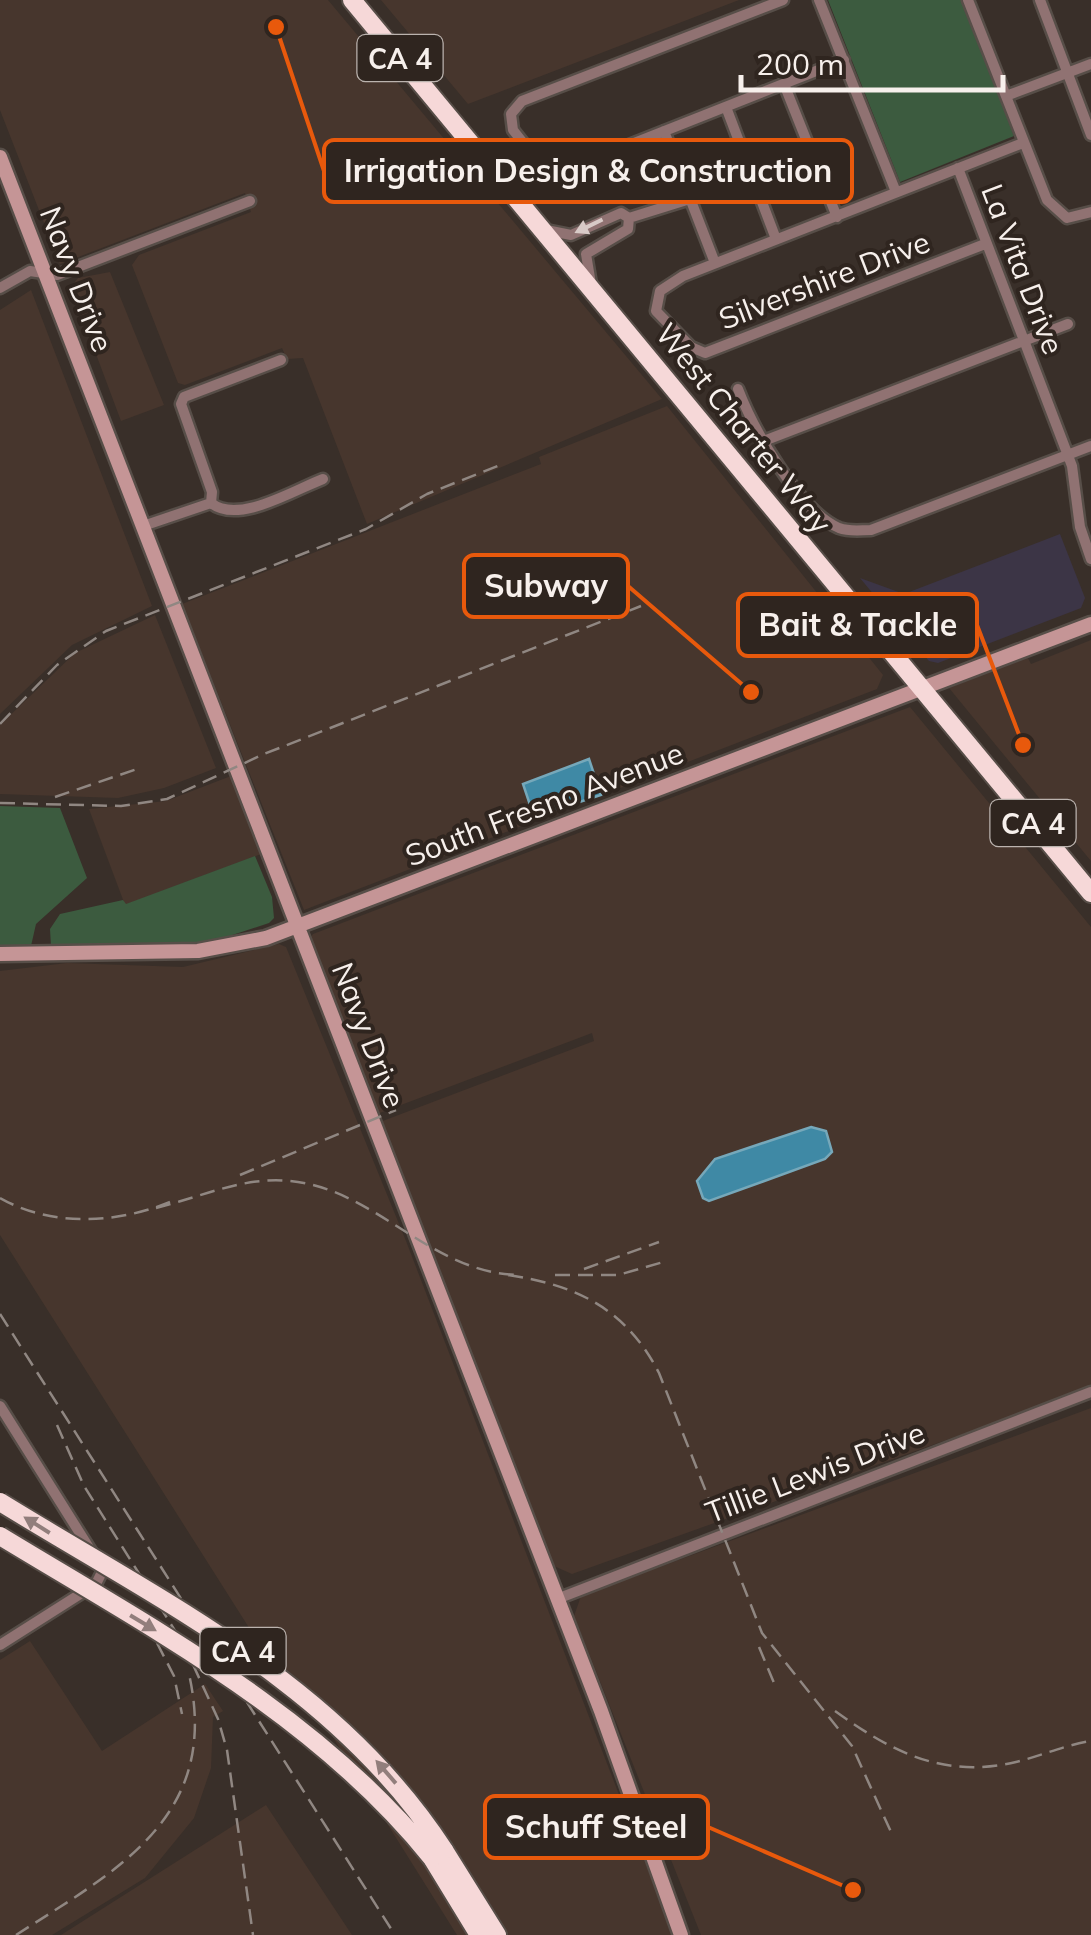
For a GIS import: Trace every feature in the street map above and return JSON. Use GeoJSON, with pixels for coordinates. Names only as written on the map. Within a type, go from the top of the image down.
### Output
{"type":"FeatureCollection","features":[{"type":"Feature","properties":{"kind":"highway","name":"West Charter Way"},"geometry":{"type":"LineString","coordinates":[[352,0],[591,284],[1091,893]]}},
{"type":"Feature","properties":{"kind":"highway","name":"CA 4"},"geometry":{"type":"LineString","coordinates":[[0,1502],[294,1686],[377,1762],[497,1935]]}},
{"type":"Feature","properties":{"kind":"highway","name":"CA 4"},"geometry":{"type":"LineString","coordinates":[[0,1536],[177,1644],[281,1714],[377,1795],[438,1854],[479,1935]]}},
{"type":"Feature","properties":{"kind":"street"},"geometry":{"type":"LineString","coordinates":[[783,0],[522,101],[511,114],[514,130],[543,168],[552,172],[844,60]]}},
{"type":"Feature","properties":{"kind":"street"},"geometry":{"type":"LineString","coordinates":[[819,0],[896,192]]}},
{"type":"Feature","properties":{"kind":"street"},"geometry":{"type":"LineString","coordinates":[[968,0],[1024,143],[1056,212],[1067,218],[1091,212]]}},
{"type":"Feature","properties":{"kind":"street"},"geometry":{"type":"LineString","coordinates":[[1040,0],[1091,135]]}},
{"type":"Feature","properties":{"kind":"street"},"geometry":{"type":"LineString","coordinates":[[1006,96],[1091,64]]}},
{"type":"Feature","properties":{"kind":"street"},"geometry":{"type":"LineString","coordinates":[[784,84],[836,216]]}},
{"type":"Feature","properties":{"kind":"street"},"geometry":{"type":"LineString","coordinates":[[726,107],[776,239]]}},
{"type":"Feature","properties":{"kind":"street"},"geometry":{"type":"LineString","coordinates":[[664,132],[715,263],[1024,143]]}},
{"type":"Feature","properties":{"kind":"street","name":"Navy Drive"},"geometry":{"type":"LineString","coordinates":[[0,157],[557,1599],[681,1935]]}},
{"type":"Feature","properties":{"kind":"street","name":"La Vita Drive"},"geometry":{"type":"LineString","coordinates":[[958,168],[1068,455],[1091,559]]}},
{"type":"Feature","properties":{"kind":"street"},"geometry":{"type":"LineString","coordinates":[[546,230],[571,235],[620,213],[629,218],[690,199]]}},
{"type":"Feature","properties":{"kind":"street"},"geometry":{"type":"LineString","coordinates":[[0,288],[30,271],[56,275],[250,201]]}},
{"type":"Feature","properties":{"kind":"street"},"geometry":{"type":"LineString","coordinates":[[591,284],[586,254],[628,229],[629,218]]}},
{"type":"Feature","properties":{"kind":"street","name":"Silvershire Drive"},"geometry":{"type":"LineString","coordinates":[[715,263],[660,291],[656,312],[691,347],[705,353],[985,244]]}},
{"type":"Feature","properties":{"kind":"street"},"geometry":{"type":"LineString","coordinates":[[761,442],[1068,324]]}},
{"type":"Feature","properties":{"kind":"street"},"geometry":{"type":"LineString","coordinates":[[211,503],[212,492],[181,404],[184,396],[280,360]]}},
{"type":"Feature","properties":{"kind":"street"},"geometry":{"type":"LineString","coordinates":[[738,389],[761,442],[822,517],[850,531],[871,530],[1091,446]]}},
{"type":"Feature","properties":{"kind":"street"},"geometry":{"type":"LineString","coordinates":[[211,503],[223,511],[242,510],[323,479]]}},
{"type":"Feature","properties":{"kind":"street"},"geometry":{"type":"LineString","coordinates":[[142,526],[211,503]]}},
{"type":"Feature","properties":{"kind":"street","name":"South Fresno Avenue"},"geometry":{"type":"LineString","coordinates":[[0,954],[198,952],[236,947],[298,928],[1091,624]]}},
{"type":"Feature","properties":{"kind":"street","name":"Tillie Lewis Drive"},"geometry":{"type":"LineString","coordinates":[[557,1599],[1091,1392]]}},
{"type":"Feature","properties":{"kind":"street"},"geometry":{"type":"LineString","coordinates":[[0,1406],[103,1570],[96,1584],[0,1645]]}},
{"type":"Feature","properties":{"kind":"shaded area"},"geometry":{"type":"Polygon","coordinates":[[[0,0],[328,0],[662,399],[367,524],[303,358],[287,359],[282,348],[185,385],[178,383],[132,265],[139,255],[251,212],[245,193],[60,264],[0,110],[0,0]]]}},
{"type":"Feature","properties":{"kind":"shaded area"},"geometry":{"type":"Polygon","coordinates":[[[381,0],[739,0],[468,104],[381,0]]]}},
{"type":"Feature","properties":{"kind":"shaded area"},"geometry":{"type":"Polygon","coordinates":[[[110,272],[164,405],[121,421],[71,287],[78,278],[110,272]]]}},
{"type":"Feature","properties":{"kind":"shaded area"},"geometry":{"type":"Polygon","coordinates":[[[31,290],[152,606],[72,645],[0,714],[0,310],[31,290]]]}},
{"type":"Feature","properties":{"kind":"shaded area"},"geometry":{"type":"Polygon","coordinates":[[[667,406],[883,675],[877,689],[304,910],[182,604],[541,464],[539,457],[667,406]]]}},
{"type":"Feature","properties":{"kind":"shaded area"},"geometry":{"type":"Polygon","coordinates":[[[1060,534],[1085,598],[1081,608],[938,663],[929,661],[860,578],[904,594],[1060,534]]]}},
{"type":"Feature","properties":{"kind":"shaded area"},"geometry":{"type":"Polygon","coordinates":[[[155,615],[216,768],[164,788],[118,798],[0,794],[0,725],[75,653],[155,615]]]}},
{"type":"Feature","properties":{"kind":"shaded area"},"geometry":{"type":"Polygon","coordinates":[[[1091,640],[1091,861],[949,688],[1028,658],[1031,664],[1091,640]]]}},
{"type":"Feature","properties":{"kind":"shaded area"},"geometry":{"type":"Polygon","coordinates":[[[910,707],[1091,927],[1091,1388],[572,1574],[554,1566],[380,1122],[594,1041],[592,1033],[377,1114],[309,940],[313,934],[910,707]]]}},
{"type":"Feature","properties":{"kind":"shaded area"},"geometry":{"type":"Polygon","coordinates":[[[231,776],[261,854],[125,905],[89,809],[166,801],[231,776]]]}},
{"type":"Feature","properties":{"kind":"shaded area"},"geometry":{"type":"Polygon","coordinates":[[[279,944],[286,947],[406,1241],[673,1935],[457,1935],[297,1680],[286,1686],[0,1235],[0,971],[67,963],[183,967],[279,944]]]}},
{"type":"Feature","properties":{"kind":"shaded area"},"geometry":{"type":"Polygon","coordinates":[[[1091,1408],[1091,1935],[701,1935],[574,1616],[581,1596],[1091,1408]]]}},
{"type":"Feature","properties":{"kind":"shaded area"},"geometry":{"type":"Polygon","coordinates":[[[30,1641],[102,1751],[205,1684],[223,1711],[213,1717],[211,1768],[194,1818],[145,1878],[52,1935],[0,1935],[0,1660],[30,1641]]]}},
{"type":"Feature","properties":{"kind":"shaded area"},"geometry":{"type":"Polygon","coordinates":[[[266,1805],[352,1935],[61,1935],[266,1805]]]}},
{"type":"Feature","properties":{"kind":"green space"},"geometry":{"type":"Polygon","coordinates":[[[828,0],[964,0],[1014,136],[900,182],[828,0]]]}},
{"type":"Feature","properties":{"kind":"green space"},"geometry":{"type":"Polygon","coordinates":[[[0,806],[60,808],[87,878],[36,924],[31,946],[0,947],[0,806]]]}},
{"type":"Feature","properties":{"kind":"green space"},"geometry":{"type":"Polygon","coordinates":[[[255,856],[272,897],[274,918],[269,923],[211,942],[51,946],[50,929],[60,914],[123,900],[126,904],[255,856]]]}},
{"type":"Feature","properties":{"kind":"water"},"geometry":{"type":"Polygon","coordinates":[[[589,759],[601,795],[534,817],[523,784],[589,759]]]}},
{"type":"Feature","properties":{"kind":"water"},"geometry":{"type":"Polygon","coordinates":[[[811,1127],[826,1131],[832,1152],[825,1159],[709,1201],[703,1198],[697,1181],[715,1159],[811,1127]]]}},
{"type":"Feature","properties":{"kind":"railway"},"geometry":{"type":"LineString","coordinates":[[0,724],[57,665],[106,631],[366,529],[427,494],[500,465]]}},
{"type":"Feature","properties":{"kind":"railway"},"geometry":{"type":"LineString","coordinates":[[0,803],[121,806],[167,799],[264,754],[641,606]]}},
{"type":"Feature","properties":{"kind":"railway"},"geometry":{"type":"LineString","coordinates":[[55,797],[140,768]]}},
{"type":"Feature","properties":{"kind":"railway"},"geometry":{"type":"LineString","coordinates":[[240,1175],[396,1110]]}},
{"type":"Feature","properties":{"kind":"railway"},"geometry":{"type":"LineString","coordinates":[[156,1208],[239,1184],[290,1181],[321,1187],[350,1199],[458,1261],[488,1271],[520,1275]]}},
{"type":"Feature","properties":{"kind":"railway"},"geometry":{"type":"LineString","coordinates":[[0,1198],[40,1214],[84,1219],[128,1215],[170,1202]]}},
{"type":"Feature","properties":{"kind":"railway"},"geometry":{"type":"LineString","coordinates":[[584,1269],[659,1242]]}},
{"type":"Feature","properties":{"kind":"railway"},"geometry":{"type":"LineString","coordinates":[[555,1275],[618,1275],[667,1261]]}},
{"type":"Feature","properties":{"kind":"railway"},"geometry":{"type":"LineString","coordinates":[[508,1275],[556,1286],[597,1304],[631,1332],[646,1351],[659,1373],[762,1633],[852,1746],[891,1832]]}},
{"type":"Feature","properties":{"kind":"railway"},"geometry":{"type":"LineString","coordinates":[[0,1314],[395,1935]]}},
{"type":"Feature","properties":{"kind":"railway"},"geometry":{"type":"LineString","coordinates":[[57,1425],[84,1486],[184,1645],[218,1719],[227,1750],[253,1935]]}},
{"type":"Feature","properties":{"kind":"railway"},"geometry":{"type":"LineString","coordinates":[[157,1643],[174,1676],[182,1714]]}},
{"type":"Feature","properties":{"kind":"railway"},"geometry":{"type":"LineString","coordinates":[[759,1647],[774,1683]]}},
{"type":"Feature","properties":{"kind":"railway"},"geometry":{"type":"LineString","coordinates":[[16,1935],[124,1862],[152,1834],[175,1802],[190,1766],[195,1724],[189,1674]]}},
{"type":"Feature","properties":{"kind":"railway"},"geometry":{"type":"LineString","coordinates":[[835,1711],[898,1750],[965,1767],[1016,1762],[1091,1741]]}},
{"type":"Feature","properties":{"kind":"place","name":"Irrigation Design & Construction"},"geometry":{"type":"Point","coordinates":[276,27]}},
{"type":"Feature","properties":{"kind":"place","name":"Subway"},"geometry":{"type":"Point","coordinates":[751,692]}},
{"type":"Feature","properties":{"kind":"place","name":"Bait & Tackle"},"geometry":{"type":"Point","coordinates":[1023,745]}},
{"type":"Feature","properties":{"kind":"place","name":"Schuff Steel"},"geometry":{"type":"Point","coordinates":[853,1890]}}]}
